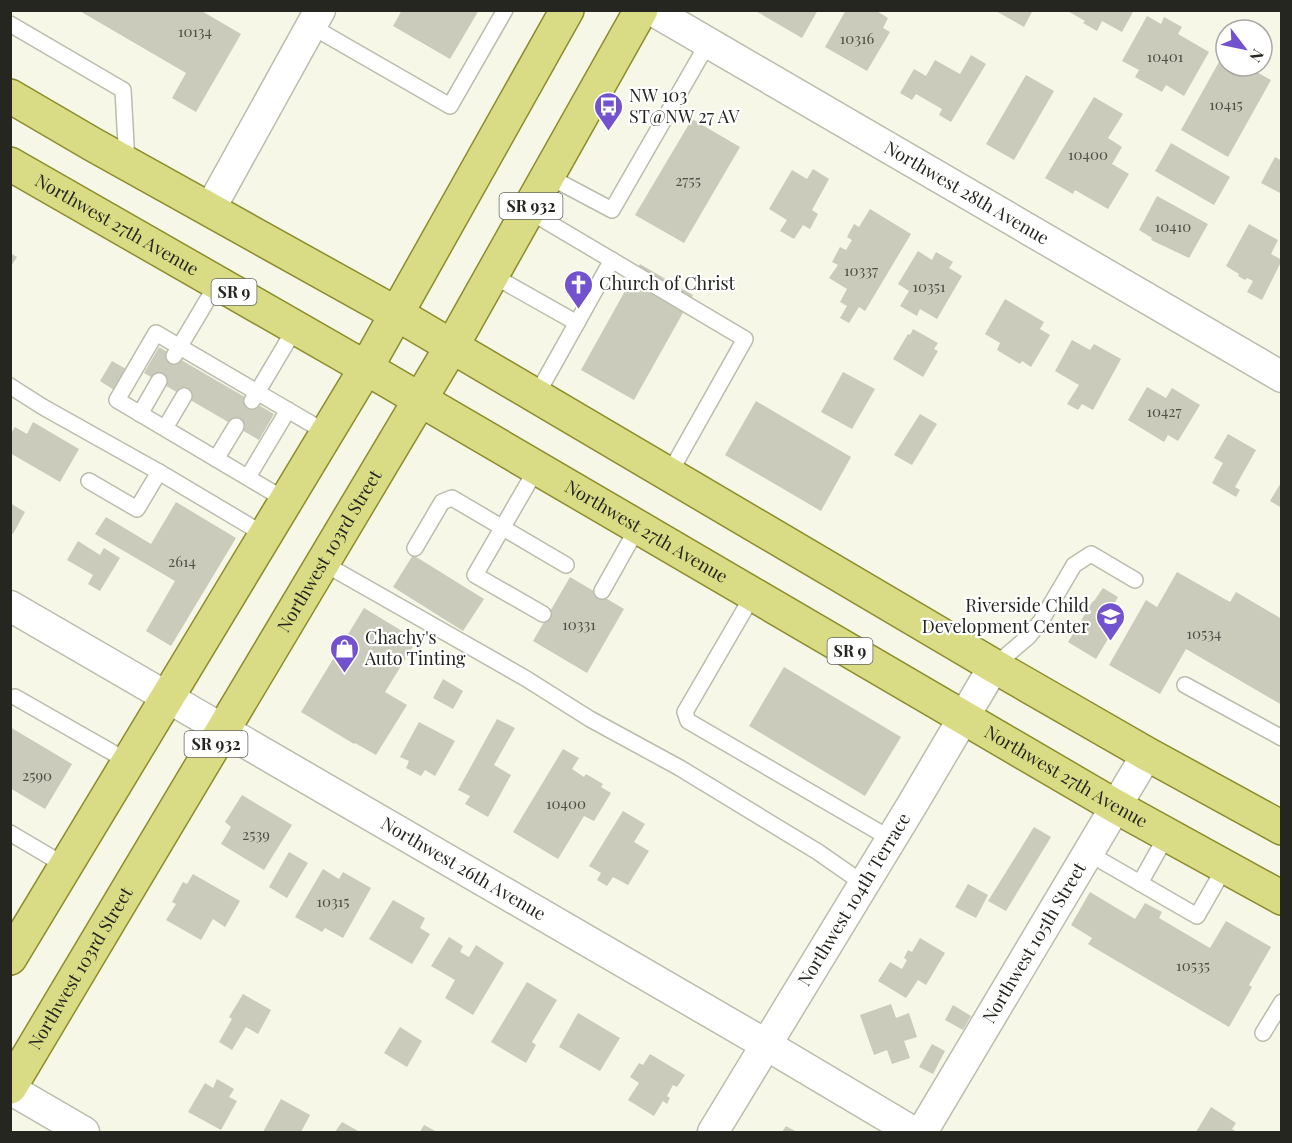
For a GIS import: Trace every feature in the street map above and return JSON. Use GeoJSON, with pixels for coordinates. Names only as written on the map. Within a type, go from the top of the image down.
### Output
{"type":"FeatureCollection","features":[{"type":"Feature","properties":{"kind":"main road"},"geometry":{"type":"LineString","coordinates":[[10,958],[366,368],[567,10]]}},
{"type":"Feature","properties":{"kind":"main road","name":"Northwest 103rd Street"},"geometry":{"type":"LineString","coordinates":[[10,1088],[452,346],[641,10]]}},
{"type":"Feature","properties":{"kind":"main road"},"geometry":{"type":"LineString","coordinates":[[10,96],[397,314],[994,666],[1281,828]]}},
{"type":"Feature","properties":{"kind":"main road","name":"Northwest 27th Avenue"},"geometry":{"type":"LineString","coordinates":[[10,164],[296,327],[963,718],[1281,898]]}},
{"type":"Feature","properties":{"kind":"street","name":"Northwest 28th Avenue"},"geometry":{"type":"LineString","coordinates":[[652,10],[1281,377]]}},
{"type":"Feature","properties":{"kind":"street"},"geometry":{"type":"LineString","coordinates":[[210,208],[315,18]]}},
{"type":"Feature","properties":{"kind":"street","name":"Northwest 26th Avenue"},"geometry":{"type":"LineString","coordinates":[[10,606],[913,1132]]}},
{"type":"Feature","properties":{"kind":"street","name":"Northwest 104th Terrace"},"geometry":{"type":"LineString","coordinates":[[713,1132],[994,666]]}},
{"type":"Feature","properties":{"kind":"street","name":"Northwest 105th Street"},"geometry":{"type":"LineString","coordinates":[[922,1132],[1147,754]]}},
{"type":"Feature","properties":{"kind":"street"},"geometry":{"type":"LineString","coordinates":[[10,1088],[84,1132]]}},
{"type":"Feature","properties":{"kind":"lane"},"geometry":{"type":"LineString","coordinates":[[315,18],[450,106],[505,10]]}},
{"type":"Feature","properties":{"kind":"lane"},"geometry":{"type":"LineString","coordinates":[[10,24],[123,90],[127,163]]}},
{"type":"Feature","properties":{"kind":"lane"},"geometry":{"type":"LineString","coordinates":[[548,176],[612,210],[708,43]]}},
{"type":"Feature","properties":{"kind":"lane"},"geometry":{"type":"LineString","coordinates":[[529,211],[745,339],[669,474]]}},
{"type":"Feature","properties":{"kind":"lane"},"geometry":{"type":"LineString","coordinates":[[536,396],[612,260]]}},
{"type":"Feature","properties":{"kind":"lane"},"geometry":{"type":"LineString","coordinates":[[492,275],[576,323]]}},
{"type":"Feature","properties":{"kind":"lane"},"geometry":{"type":"LineString","coordinates":[[177,351],[218,282]]}},
{"type":"Feature","properties":{"kind":"lane"},"geometry":{"type":"LineString","coordinates":[[254,397],[296,327]]}},
{"type":"Feature","properties":{"kind":"lane"},"geometry":{"type":"LineString","coordinates":[[287,501],[117,400],[156,333],[177,351],[254,397],[288,410],[327,433]]}},
{"type":"Feature","properties":{"kind":"lane"},"geometry":{"type":"LineString","coordinates":[[140,414],[159,381]]}},
{"type":"Feature","properties":{"kind":"lane"},"geometry":{"type":"LineString","coordinates":[[10,386],[265,535]]}},
{"type":"Feature","properties":{"kind":"lane"},"geometry":{"type":"LineString","coordinates":[[165,428],[184,396]]}},
{"type":"Feature","properties":{"kind":"lane"},"geometry":{"type":"LineString","coordinates":[[248,477],[288,410]]}},
{"type":"Feature","properties":{"kind":"lane"},"geometry":{"type":"LineString","coordinates":[[216,459],[236,426]]}},
{"type":"Feature","properties":{"kind":"lane"},"geometry":{"type":"LineString","coordinates":[[537,468],[475,574],[543,614]]}},
{"type":"Feature","properties":{"kind":"lane"},"geometry":{"type":"LineString","coordinates":[[89,481],[137,509],[159,472]]}},
{"type":"Feature","properties":{"kind":"lane"},"geometry":{"type":"LineString","coordinates":[[415,548],[442,502],[452,498],[566,565]]}},
{"type":"Feature","properties":{"kind":"lane"},"geometry":{"type":"LineString","coordinates":[[602,591],[638,527]]}},
{"type":"Feature","properties":{"kind":"lane"},"geometry":{"type":"LineString","coordinates":[[994,666],[1028,637],[1041,621],[1074,565],[1091,554],[1135,580]]}},
{"type":"Feature","properties":{"kind":"lane"},"geometry":{"type":"LineString","coordinates":[[323,563],[525,678],[590,719],[680,768],[818,852],[864,884]]}},
{"type":"Feature","properties":{"kind":"lane"},"geometry":{"type":"LineString","coordinates":[[753,595],[685,712],[688,721],[891,839]]}},
{"type":"Feature","properties":{"kind":"lane"},"geometry":{"type":"LineString","coordinates":[[1185,685],[1281,738]]}},
{"type":"Feature","properties":{"kind":"lane"},"geometry":{"type":"LineString","coordinates":[[15,697],[129,762]]}},
{"type":"Feature","properties":{"kind":"lane"},"geometry":{"type":"LineString","coordinates":[[10,832],[66,866]]}},
{"type":"Feature","properties":{"kind":"lane"},"geometry":{"type":"LineString","coordinates":[[1140,883],[1167,835]]}},
{"type":"Feature","properties":{"kind":"lane"},"geometry":{"type":"LineString","coordinates":[[1088,853],[1197,916],[1225,867]]}},
{"type":"Feature","properties":{"kind":"lane"},"geometry":{"type":"LineString","coordinates":[[1263,1033],[1281,1002]]}},
{"type":"Feature","properties":{"kind":"building"},"geometry":{"type":"Polygon","coordinates":[[[78,10],[200,10],[241,34],[196,112],[172,98],[186,73],[78,10]]]}},
{"type":"Feature","properties":{"kind":"building"},"geometry":{"type":"Polygon","coordinates":[[[402,10],[479,10],[450,59],[393,26],[402,10]]]}},
{"type":"Feature","properties":{"kind":"building"},"geometry":{"type":"Polygon","coordinates":[[[754,10],[818,10],[802,38],[754,10]]]}},
{"type":"Feature","properties":{"kind":"building"},"geometry":{"type":"Polygon","coordinates":[[[846,10],[875,10],[888,18],[883,28],[890,32],[867,71],[825,47],[846,10]]]}},
{"type":"Feature","properties":{"kind":"building"},"geometry":{"type":"Polygon","coordinates":[[[994,10],[1033,10],[1024,27],[994,10]]]}},
{"type":"Feature","properties":{"kind":"building"},"geometry":{"type":"Polygon","coordinates":[[[1066,10],[1134,10],[1122,32],[1102,21],[1097,31],[1066,10]]]}},
{"type":"Feature","properties":{"kind":"building"},"geometry":{"type":"Polygon","coordinates":[[[1147,16],[1161,24],[1164,17],[1182,27],[1178,34],[1209,52],[1184,96],[1166,85],[1162,92],[1135,77],[1139,70],[1122,61],[1147,16]]]}},
{"type":"Feature","properties":{"kind":"building"},"geometry":{"type":"Polygon","coordinates":[[[971,55],[986,64],[951,122],[939,115],[942,109],[916,94],[912,100],[900,93],[914,69],[926,76],[935,60],[960,74],[971,55]]]}},
{"type":"Feature","properties":{"kind":"building"},"geometry":{"type":"Polygon","coordinates":[[[1214,71],[1214,78],[1267,78],[1271,80],[1228,157],[1181,130],[1214,71]]]}},
{"type":"Feature","properties":{"kind":"building"},"geometry":{"type":"Polygon","coordinates":[[[1026,75],[1054,91],[1014,160],[986,144],[1026,75]]]}},
{"type":"Feature","properties":{"kind":"building"},"geometry":{"type":"Polygon","coordinates":[[[1094,97],[1123,114],[1108,138],[1122,147],[1112,164],[1129,174],[1108,209],[1075,190],[1073,194],[1045,178],[1094,97]]]}},
{"type":"Feature","properties":{"kind":"building"},"geometry":{"type":"Polygon","coordinates":[[[692,119],[740,147],[684,243],[635,215],[692,119]]]}},
{"type":"Feature","properties":{"kind":"building"},"geometry":{"type":"Polygon","coordinates":[[[1171,143],[1230,177],[1214,205],[1155,171],[1171,143]]]}},
{"type":"Feature","properties":{"kind":"building"},"geometry":{"type":"Polygon","coordinates":[[[1275,157],[1282,161],[1282,194],[1261,183],[1275,157]]]}},
{"type":"Feature","properties":{"kind":"building"},"geometry":{"type":"Polygon","coordinates":[[[813,169],[829,179],[812,210],[818,214],[810,229],[803,225],[794,239],[780,231],[787,220],[769,209],[792,170],[807,179],[813,169]]]}},
{"type":"Feature","properties":{"kind":"building"},"geometry":{"type":"Polygon","coordinates":[[[1157,196],[1208,224],[1189,258],[1151,240],[1152,238],[1139,230],[1157,196]]]}},
{"type":"Feature","properties":{"kind":"building"},"geometry":{"type":"Polygon","coordinates":[[[870,209],[911,234],[865,311],[859,307],[849,323],[840,318],[847,306],[840,302],[847,289],[829,278],[838,265],[832,262],[840,247],[846,250],[852,240],[847,237],[854,224],[859,227],[870,209]]]}},
{"type":"Feature","properties":{"kind":"building"},"geometry":{"type":"Polygon","coordinates":[[[1249,224],[1278,240],[1271,254],[1282,260],[1262,300],[1247,292],[1253,281],[1247,278],[1245,280],[1226,266],[1249,224]]]}},
{"type":"Feature","properties":{"kind":"building"},"geometry":{"type":"Polygon","coordinates":[[[918,251],[932,260],[936,252],[953,262],[949,268],[962,276],[937,319],[920,309],[917,316],[900,306],[909,291],[898,284],[918,251]]]}},
{"type":"Feature","properties":{"kind":"building"},"geometry":{"type":"Polygon","coordinates":[[[10,253],[17,257],[10,268],[10,253]]]}},
{"type":"Feature","properties":{"kind":"building"},"geometry":{"type":"Polygon","coordinates":[[[640,264],[693,295],[634,400],[581,370],[640,264]]]}},
{"type":"Feature","properties":{"kind":"building"},"geometry":{"type":"Polygon","coordinates":[[[1005,299],[1044,322],[1040,329],[1050,335],[1031,367],[1022,361],[1020,364],[997,350],[1000,343],[985,334],[1005,299]]]}},
{"type":"Feature","properties":{"kind":"building"},"geometry":{"type":"Polygon","coordinates":[[[913,329],[938,343],[934,349],[938,351],[923,377],[893,359],[913,329]]]}},
{"type":"Feature","properties":{"kind":"building"},"geometry":{"type":"Polygon","coordinates":[[[1072,340],[1090,350],[1094,344],[1121,359],[1093,410],[1082,404],[1078,410],[1067,404],[1079,385],[1055,371],[1072,340]]]}},
{"type":"Feature","properties":{"kind":"building"},"geometry":{"type":"Polygon","coordinates":[[[159,347],[274,414],[259,440],[144,373],[159,347]]]}},
{"type":"Feature","properties":{"kind":"building"},"geometry":{"type":"Polygon","coordinates":[[[112,361],[126,369],[114,390],[100,381],[112,361]]]}},
{"type":"Feature","properties":{"kind":"building"},"geometry":{"type":"Polygon","coordinates":[[[843,372],[875,389],[852,429],[821,412],[843,372]]]}},
{"type":"Feature","properties":{"kind":"building"},"geometry":{"type":"Polygon","coordinates":[[[1147,387],[1166,398],[1172,388],[1200,405],[1178,441],[1168,435],[1164,442],[1128,420],[1147,387]]]}},
{"type":"Feature","properties":{"kind":"building"},"geometry":{"type":"Polygon","coordinates":[[[756,401],[851,457],[821,511],[725,455],[756,401]]]}},
{"type":"Feature","properties":{"kind":"building"},"geometry":{"type":"Polygon","coordinates":[[[920,414],[937,424],[912,465],[894,455],[920,414]]]}},
{"type":"Feature","properties":{"kind":"building"},"geometry":{"type":"Polygon","coordinates":[[[33,422],[79,449],[60,482],[10,453],[10,435],[15,427],[27,434],[33,422]]]}},
{"type":"Feature","properties":{"kind":"building"},"geometry":{"type":"Polygon","coordinates":[[[1228,434],[1256,450],[1235,487],[1240,490],[1236,497],[1212,483],[1223,463],[1214,458],[1228,434]]]}},
{"type":"Feature","properties":{"kind":"building"},"geometry":{"type":"Polygon","coordinates":[[[1282,481],[1282,508],[1270,501],[1282,481]]]}},
{"type":"Feature","properties":{"kind":"building"},"geometry":{"type":"Polygon","coordinates":[[[176,502],[236,538],[171,646],[146,631],[175,581],[95,534],[106,517],[151,544],[176,502]]]}},
{"type":"Feature","properties":{"kind":"building"},"geometry":{"type":"Polygon","coordinates":[[[10,503],[25,512],[13,534],[10,532],[10,503]]]}},
{"type":"Feature","properties":{"kind":"building"},"geometry":{"type":"Polygon","coordinates":[[[78,541],[100,555],[104,548],[120,558],[100,591],[88,584],[93,575],[67,560],[78,541]]]}},
{"type":"Feature","properties":{"kind":"building"},"geometry":{"type":"Polygon","coordinates":[[[413,555],[484,599],[463,631],[393,587],[413,555]]]}},
{"type":"Feature","properties":{"kind":"building"},"geometry":{"type":"Polygon","coordinates":[[[1177,572],[1230,602],[1236,592],[1282,619],[1282,705],[1186,649],[1160,694],[1109,665],[1146,600],[1157,607],[1177,572]]]}},
{"type":"Feature","properties":{"kind":"building"},"geometry":{"type":"Polygon","coordinates":[[[570,577],[624,609],[587,673],[533,641],[570,577]]]}},
{"type":"Feature","properties":{"kind":"building"},"geometry":{"type":"Polygon","coordinates":[[[1103,588],[1118,597],[1110,611],[1121,617],[1096,659],[1068,642],[1103,588]]]}},
{"type":"Feature","properties":{"kind":"building"},"geometry":{"type":"Polygon","coordinates":[[[364,608],[417,640],[385,692],[407,705],[376,755],[301,712],[364,608]]]}},
{"type":"Feature","properties":{"kind":"building"},"geometry":{"type":"Polygon","coordinates":[[[784,667],[901,737],[865,796],[749,726],[784,667]]]}},
{"type":"Feature","properties":{"kind":"building"},"geometry":{"type":"Polygon","coordinates":[[[443,679],[463,691],[453,709],[433,698],[443,679]]]}},
{"type":"Feature","properties":{"kind":"building"},"geometry":{"type":"Polygon","coordinates":[[[497,719],[515,728],[494,765],[511,775],[488,817],[465,804],[470,796],[458,790],[497,719]]]}},
{"type":"Feature","properties":{"kind":"building"},"geometry":{"type":"Polygon","coordinates":[[[419,722],[455,741],[435,776],[425,770],[421,776],[406,768],[409,761],[400,757],[419,722]]]}},
{"type":"Feature","properties":{"kind":"building"},"geometry":{"type":"Polygon","coordinates":[[[10,727],[72,764],[45,809],[10,788],[10,727]]]}},
{"type":"Feature","properties":{"kind":"building"},"geometry":{"type":"Polygon","coordinates":[[[563,749],[579,758],[572,769],[584,777],[586,774],[603,784],[601,787],[611,793],[594,821],[584,816],[558,859],[513,832],[563,749]]]}},
{"type":"Feature","properties":{"kind":"building"},"geometry":{"type":"Polygon","coordinates":[[[242,795],[292,825],[264,870],[221,844],[231,827],[225,822],[242,795]]]}},
{"type":"Feature","properties":{"kind":"building"},"geometry":{"type":"Polygon","coordinates":[[[623,811],[645,824],[634,842],[649,851],[628,885],[613,877],[607,886],[597,880],[601,873],[589,866],[623,811]]]}},
{"type":"Feature","properties":{"kind":"building"},"geometry":{"type":"Polygon","coordinates":[[[1034,827],[1051,837],[1006,911],[988,901],[1034,827]]]}},
{"type":"Feature","properties":{"kind":"building"},"geometry":{"type":"Polygon","coordinates":[[[289,852],[308,863],[287,898],[269,887],[289,852]]]}},
{"type":"Feature","properties":{"kind":"building"},"geometry":{"type":"Polygon","coordinates":[[[323,869],[339,879],[343,872],[371,888],[343,938],[325,928],[322,932],[295,917],[323,869]]]}},
{"type":"Feature","properties":{"kind":"building"},"geometry":{"type":"Polygon","coordinates":[[[193,874],[240,901],[225,927],[213,919],[201,940],[166,920],[176,904],[172,902],[183,882],[187,884],[193,874]]]}},
{"type":"Feature","properties":{"kind":"building"},"geometry":{"type":"Polygon","coordinates":[[[968,884],[988,895],[976,918],[955,907],[968,884]]]}},
{"type":"Feature","properties":{"kind":"building"},"geometry":{"type":"Polygon","coordinates":[[[1090,892],[1135,919],[1145,903],[1162,912],[1159,918],[1210,948],[1226,921],[1271,947],[1249,985],[1252,987],[1229,1027],[1088,944],[1092,938],[1071,925],[1090,892]]]}},
{"type":"Feature","properties":{"kind":"building"},"geometry":{"type":"Polygon","coordinates":[[[393,900],[425,918],[420,928],[430,934],[412,964],[369,939],[393,900]]]}},
{"type":"Feature","properties":{"kind":"building"},"geometry":{"type":"Polygon","coordinates":[[[449,937],[463,946],[460,952],[469,957],[476,945],[504,963],[473,1015],[445,998],[455,980],[431,966],[449,937]]]}},
{"type":"Feature","properties":{"kind":"building"},"geometry":{"type":"Polygon","coordinates":[[[920,938],[945,953],[926,985],[918,980],[906,998],[878,981],[890,962],[902,969],[907,960],[904,958],[908,950],[912,952],[920,938]]]}},
{"type":"Feature","properties":{"kind":"building"},"geometry":{"type":"Polygon","coordinates":[[[527,982],[557,1000],[532,1042],[536,1045],[526,1063],[491,1042],[527,982]]]}},
{"type":"Feature","properties":{"kind":"building"},"geometry":{"type":"Polygon","coordinates":[[[243,994],[271,1010],[258,1034],[246,1027],[232,1050],[219,1042],[232,1019],[229,1017],[243,994]]]}},
{"type":"Feature","properties":{"kind":"building"},"geometry":{"type":"Polygon","coordinates":[[[891,1004],[896,1018],[909,1013],[917,1037],[904,1041],[910,1058],[892,1064],[887,1050],[874,1055],[860,1015],[891,1004]]]}},
{"type":"Feature","properties":{"kind":"building"},"geometry":{"type":"Polygon","coordinates":[[[953,1005],[971,1016],[963,1030],[945,1020],[953,1005]]]}},
{"type":"Feature","properties":{"kind":"building"},"geometry":{"type":"Polygon","coordinates":[[[578,1013],[620,1038],[600,1071],[559,1047],[578,1013]]]}},
{"type":"Feature","properties":{"kind":"building"},"geometry":{"type":"Polygon","coordinates":[[[400,1027],[422,1041],[407,1067],[384,1053],[400,1027]]]}},
{"type":"Feature","properties":{"kind":"building"},"geometry":{"type":"Polygon","coordinates":[[[932,1044],[945,1051],[933,1074],[919,1067],[932,1044]]]}},
{"type":"Feature","properties":{"kind":"building"},"geometry":{"type":"Polygon","coordinates":[[[650,1054],[685,1075],[677,1087],[673,1085],[667,1096],[670,1098],[667,1104],[663,1101],[654,1116],[628,1100],[639,1083],[630,1077],[639,1063],[643,1065],[650,1054]]]}},
{"type":"Feature","properties":{"kind":"building"},"geometry":{"type":"Polygon","coordinates":[[[217,1079],[234,1089],[229,1097],[237,1101],[221,1130],[188,1112],[205,1083],[213,1088],[217,1079]]]}},
{"type":"Feature","properties":{"kind":"building"},"geometry":{"type":"Polygon","coordinates":[[[281,1099],[310,1115],[301,1132],[263,1132],[281,1099]]]}},
{"type":"Feature","properties":{"kind":"building"},"geometry":{"type":"Polygon","coordinates":[[[1211,1107],[1236,1123],[1232,1129],[1237,1132],[1196,1132],[1211,1107]]]}},
{"type":"Feature","properties":{"kind":"building"},"geometry":{"type":"Polygon","coordinates":[[[342,1122],[360,1132],[335,1132],[342,1122]]]}},
{"type":"Feature","properties":{"kind":"building"},"geometry":{"type":"Polygon","coordinates":[[[424,1125],[437,1132],[420,1132],[424,1125]]]}},
{"type":"Feature","properties":{"kind":"building"},"geometry":{"type":"Polygon","coordinates":[[[786,1126],[797,1132],[782,1132],[786,1126]]]}},
{"type":"Feature","properties":{"kind":"place","name":"NW 103 ST@NW 27 AV"},"geometry":{"type":"Point","coordinates":[608,132]}},
{"type":"Feature","properties":{"kind":"place","name":"Church of Christ"},"geometry":{"type":"Point","coordinates":[578,310]}},
{"type":"Feature","properties":{"kind":"place","name":"Riverside Child Development Center"},"geometry":{"type":"Point","coordinates":[1110,642]}},
{"type":"Feature","properties":{"kind":"place","name":"Chachy's Auto Tinting"},"geometry":{"type":"Point","coordinates":[344,674]}}]}
